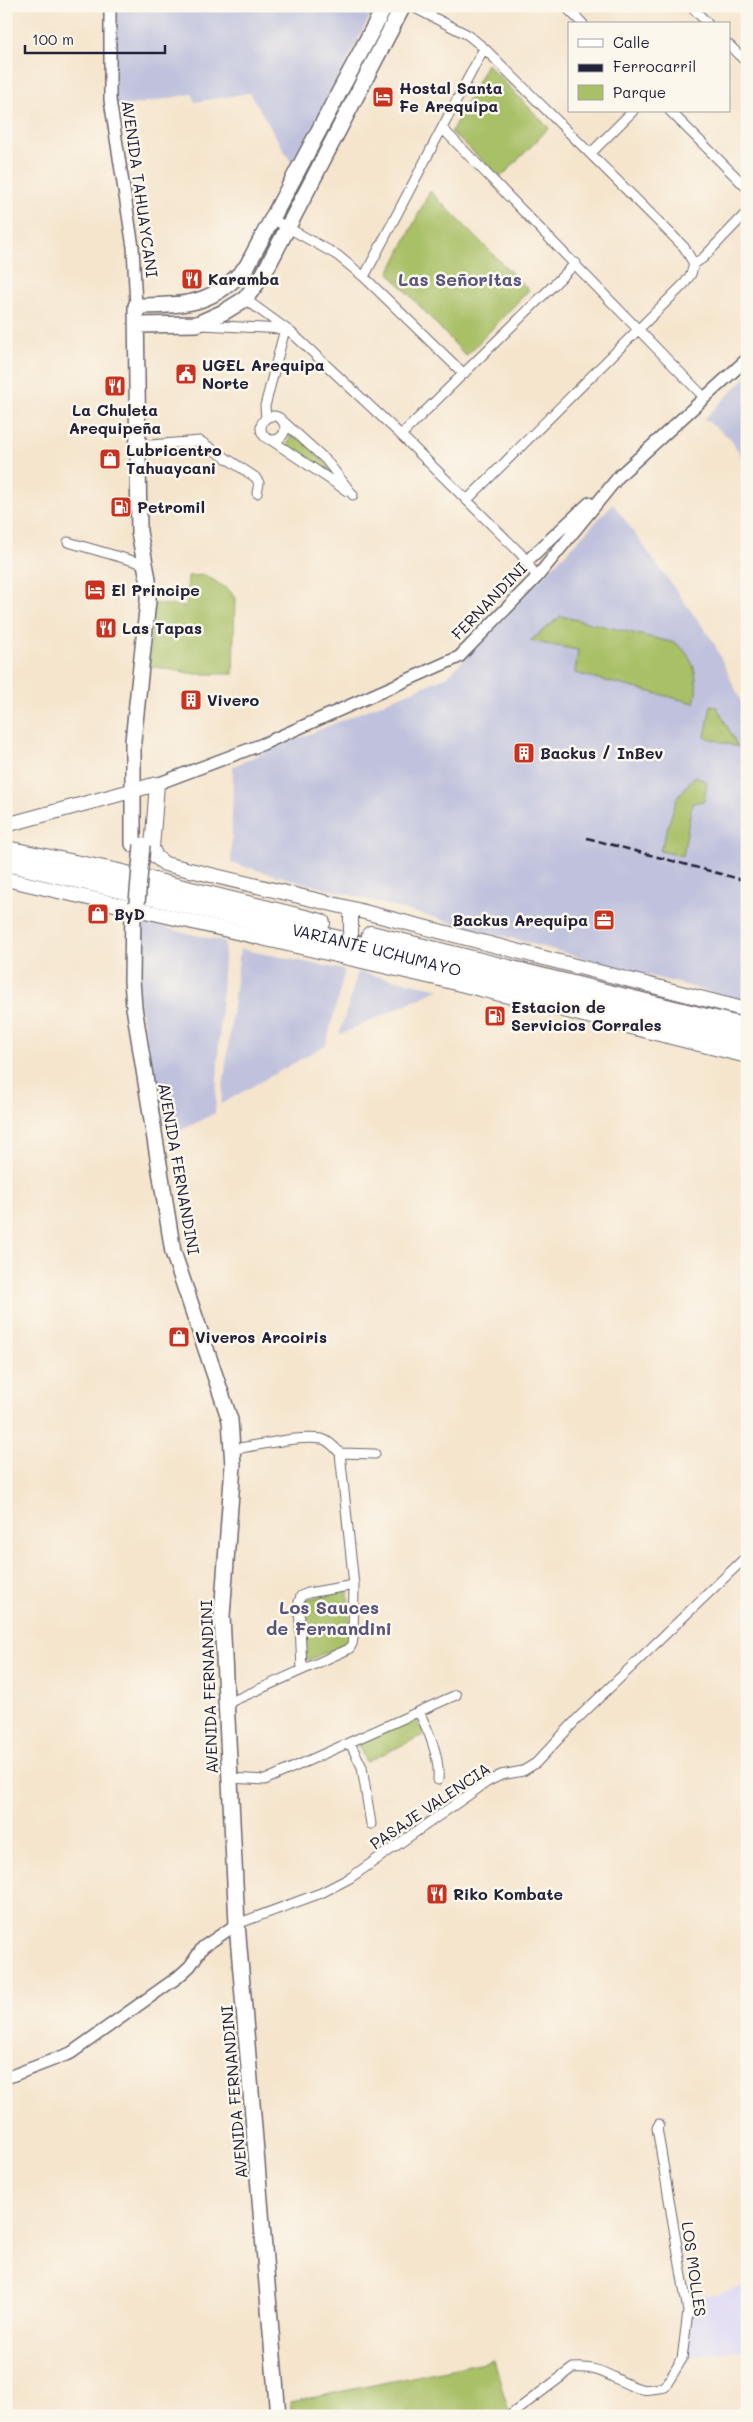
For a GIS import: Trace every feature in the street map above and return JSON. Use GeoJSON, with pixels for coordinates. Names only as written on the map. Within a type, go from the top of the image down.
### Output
{"type":"FeatureCollection","features":[{"type":"Feature","properties":{"kind":"highway","name":"VARIANTE UCHUMAYO"},"geometry":{"type":"LineString","coordinates":[[6,850],[114,872],[747,1028]]}},
{"type":"Feature","properties":{"kind":"highway","name":"VARIANTE UCHUMAYO"},"geometry":{"type":"LineString","coordinates":[[6,862],[334,939],[747,1043]]}},
{"type":"Feature","properties":{"kind":"main road"},"geometry":{"type":"LineString","coordinates":[[136,306],[192,303],[213,295],[234,282],[248,266],[386,6]]}},
{"type":"Feature","properties":{"kind":"main road"},"geometry":{"type":"LineString","coordinates":[[136,325],[197,324],[224,312],[245,299],[263,274],[288,228],[403,6]]}},
{"type":"Feature","properties":{"kind":"main road","name":"AVENIDA TAHUAYCANI"},"geometry":{"type":"LineString","coordinates":[[133,904],[145,787],[133,765],[135,719],[148,601],[148,579],[139,532],[136,306]]}},
{"type":"Feature","properties":{"kind":"main road"},"geometry":{"type":"LineString","coordinates":[[6,825],[145,787]]}},
{"type":"Feature","properties":{"kind":"main road","name":"VARIANTE UCHUMAYO"},"geometry":{"type":"LineString","coordinates":[[145,787],[152,848],[160,861],[348,912],[747,1010]]}},
{"type":"Feature","properties":{"kind":"main road","name":"VARIANTE UCHUMAYO"},"geometry":{"type":"LineString","coordinates":[[6,879],[133,904],[339,951],[747,1056]]}},
{"type":"Feature","properties":{"kind":"main road","name":"AVENIDA FERNANDINI"},"geometry":{"type":"LineString","coordinates":[[133,904],[132,980],[134,1007],[173,1252],[230,1420],[233,1449],[222,1616],[226,1704],[237,1924],[278,2416]]}},
{"type":"Feature","properties":{"kind":"main road"},"geometry":{"type":"LineString","coordinates":[[339,951],[351,933],[348,912]]}},
{"type":"Feature","properties":{"kind":"street","name":"AVENIDA TAHUAYCANI"},"geometry":{"type":"LineString","coordinates":[[110,6],[110,100],[133,247],[136,306]]}},
{"type":"Feature","properties":{"kind":"street"},"geometry":{"type":"LineString","coordinates":[[411,6],[468,34],[484,48],[684,247],[694,264]]}},
{"type":"Feature","properties":{"kind":"street"},"geometry":{"type":"LineString","coordinates":[[565,6],[580,22]]}},
{"type":"Feature","properties":{"kind":"street"},"geometry":{"type":"LineString","coordinates":[[691,6],[706,22]]}},
{"type":"Feature","properties":{"kind":"street"},"geometry":{"type":"LineString","coordinates":[[730,46],[747,63]]}},
{"type":"Feature","properties":{"kind":"street"},"geometry":{"type":"LineString","coordinates":[[364,278],[484,48]]}},
{"type":"Feature","properties":{"kind":"street"},"geometry":{"type":"LineString","coordinates":[[591,153],[632,112]]}},
{"type":"Feature","properties":{"kind":"street"},"geometry":{"type":"LineString","coordinates":[[671,112],[747,188]]}},
{"type":"Feature","properties":{"kind":"street"},"geometry":{"type":"LineString","coordinates":[[442,128],[704,397]]}},
{"type":"Feature","properties":{"kind":"street"},"geometry":{"type":"LineString","coordinates":[[467,500],[685,283],[691,274],[694,264],[703,258],[747,212]]}},
{"type":"Feature","properties":{"kind":"street"},"geometry":{"type":"LineString","coordinates":[[274,220],[337,254],[464,374]]}},
{"type":"Feature","properties":{"kind":"street"},"geometry":{"type":"LineString","coordinates":[[402,435],[576,264]]}},
{"type":"Feature","properties":{"kind":"street"},"geometry":{"type":"LineString","coordinates":[[245,299],[285,328],[402,435],[527,561],[537,577]]}},
{"type":"Feature","properties":{"kind":"street"},"geometry":{"type":"LineString","coordinates":[[197,324],[285,328]]}},
{"type":"Feature","properties":{"kind":"street"},"geometry":{"type":"LineString","coordinates":[[266,418],[274,415],[284,422],[326,460],[353,495],[264,436],[261,429],[266,418],[264,406],[285,328]]}},
{"type":"Feature","properties":{"kind":"street","name":"FERNANDINI"},"geometry":{"type":"LineString","coordinates":[[145,787],[263,744],[459,657],[537,577],[620,475],[747,359]]}},
{"type":"Feature","properties":{"kind":"street"},"geometry":{"type":"LineString","coordinates":[[271,440],[279,438],[284,433],[284,422]]}},
{"type":"Feature","properties":{"kind":"street"},"geometry":{"type":"LineString","coordinates":[[138,446],[200,441],[254,477],[259,484],[257,493]]}},
{"type":"Feature","properties":{"kind":"street"},"geometry":{"type":"LineString","coordinates":[[527,561],[620,475]]}},
{"type":"Feature","properties":{"kind":"street"},"geometry":{"type":"LineString","coordinates":[[68,542],[144,564]]}},
{"type":"Feature","properties":{"kind":"street"},"geometry":{"type":"LineString","coordinates":[[226,1704],[348,1649],[352,1644],[354,1585],[340,1454],[333,1445],[324,1439],[302,1439],[233,1449]]}},
{"type":"Feature","properties":{"kind":"street"},"geometry":{"type":"LineString","coordinates":[[340,1454],[375,1454]]}},
{"type":"Feature","properties":{"kind":"street","name":"PASAJE VALENCIA"},"geometry":{"type":"LineString","coordinates":[[237,1924],[321,1893],[350,1878],[487,1782],[501,1775],[530,1768],[579,1717],[747,1556]]}},
{"type":"Feature","properties":{"kind":"street"},"geometry":{"type":"LineString","coordinates":[[302,1670],[298,1602],[301,1596],[308,1593],[354,1585]]}},
{"type":"Feature","properties":{"kind":"street"},"geometry":{"type":"LineString","coordinates":[[230,1778],[265,1780],[456,1695]]}},
{"type":"Feature","properties":{"kind":"street"},"geometry":{"type":"LineString","coordinates":[[419,1712],[431,1736],[439,1771],[438,1780]]}},
{"type":"Feature","properties":{"kind":"street"},"geometry":{"type":"LineString","coordinates":[[350,1743],[362,1767],[371,1814],[371,1824]]}},
{"type":"Feature","properties":{"kind":"street"},"geometry":{"type":"LineString","coordinates":[[6,2078],[72,2053],[178,1978],[190,1966],[207,1943],[237,1924]]}},
{"type":"Feature","properties":{"kind":"street","name":"LOS MOLLES"},"geometry":{"type":"LineString","coordinates":[[509,2416],[521,2409],[572,2368],[602,2370],[641,2389],[650,2390],[665,2387],[682,2359],[688,2312],[657,2128],[659,2124]]}},
{"type":"Feature","properties":{"kind":"shaded area"},"geometry":{"type":"Polygon","coordinates":[[[116,6],[375,6],[294,167],[250,93],[195,102],[192,94],[115,108],[116,6]]]}},
{"type":"Feature","properties":{"kind":"shaded area"},"geometry":{"type":"Polygon","coordinates":[[[747,376],[747,465],[730,438],[704,419],[747,376]]]}},
{"type":"Feature","properties":{"kind":"shaded area"},"geometry":{"type":"Polygon","coordinates":[[[613,504],[713,641],[747,714],[747,1002],[231,863],[233,766],[448,676],[613,504]]]}},
{"type":"Feature","properties":{"kind":"shaded area"},"geometry":{"type":"Polygon","coordinates":[[[141,922],[225,942],[215,1113],[168,1137],[137,994],[141,922]]]}},
{"type":"Feature","properties":{"kind":"shaded area"},"geometry":{"type":"Polygon","coordinates":[[[240,949],[345,970],[326,1045],[221,1104],[240,949]]]}},
{"type":"Feature","properties":{"kind":"shaded area"},"geometry":{"type":"Polygon","coordinates":[[[358,972],[440,989],[339,1035],[358,972]]]}},
{"type":"Feature","properties":{"kind":"shaded area"},"geometry":{"type":"Polygon","coordinates":[[[747,2286],[747,2349],[685,2358],[691,2325],[688,2296],[711,2295],[747,2286]]]}},
{"type":"Feature","properties":{"kind":"green space"},"geometry":{"type":"Polygon","coordinates":[[[487,64],[549,128],[501,177],[451,132],[487,64]]]}},
{"type":"Feature","properties":{"kind":"green space"},"geometry":{"type":"Polygon","coordinates":[[[430,191],[529,290],[466,356],[389,273],[430,191]]]}},
{"type":"Feature","properties":{"kind":"green space"},"geometry":{"type":"Polygon","coordinates":[[[292,431],[333,470],[332,476],[287,447],[292,431]]]}},
{"type":"Feature","properties":{"kind":"green space"},"geometry":{"type":"Polygon","coordinates":[[[205,575],[229,590],[235,598],[233,674],[196,674],[149,666],[153,603],[186,607],[188,576],[205,575]]]}},
{"type":"Feature","properties":{"kind":"green space"},"geometry":{"type":"Polygon","coordinates":[[[561,616],[675,643],[687,654],[694,670],[696,695],[694,703],[575,673],[578,650],[530,641],[561,616]]]}},
{"type":"Feature","properties":{"kind":"green space"},"geometry":{"type":"Polygon","coordinates":[[[711,705],[717,707],[738,747],[705,737],[711,705]]]}},
{"type":"Feature","properties":{"kind":"green space"},"geometry":{"type":"Polygon","coordinates":[[[695,776],[707,782],[704,801],[692,803],[683,856],[660,851],[677,798],[695,776]]]}},
{"type":"Feature","properties":{"kind":"green space"},"geometry":{"type":"Polygon","coordinates":[[[348,1591],[350,1642],[309,1660],[305,1657],[305,1599],[348,1591]]]}},
{"type":"Feature","properties":{"kind":"green space"},"geometry":{"type":"Polygon","coordinates":[[[416,1718],[424,1735],[366,1762],[358,1745],[416,1718]]]}},
{"type":"Feature","properties":{"kind":"green space"},"geometry":{"type":"Polygon","coordinates":[[[494,2360],[509,2412],[493,2416],[293,2416],[291,2402],[494,2360]]]}},
{"type":"Feature","properties":{"kind":"railway"},"geometry":{"type":"LineString","coordinates":[[587,838],[747,881]]}},
{"type":"Feature","properties":{"kind":"place","name":"Hostal Santa Fe Arequipa"},"geometry":{"type":"Point","coordinates":[383,97]}},
{"type":"Feature","properties":{"kind":"place","name":"Karamba"},"geometry":{"type":"Point","coordinates":[192,279]}},
{"type":"Feature","properties":{"kind":"place","name":"UGEL Arequipa Norte"},"geometry":{"type":"Point","coordinates":[186,374]}},
{"type":"Feature","properties":{"kind":"place","name":"La Chuleta Arequipeña"},"geometry":{"type":"Point","coordinates":[115,386]}},
{"type":"Feature","properties":{"kind":"place","name":"Lubricentro Tahuaycani"},"geometry":{"type":"Point","coordinates":[110,459]}},
{"type":"Feature","properties":{"kind":"place","name":"Petromil"},"geometry":{"type":"Point","coordinates":[121,507]}},
{"type":"Feature","properties":{"kind":"place","name":"El Principe"},"geometry":{"type":"Point","coordinates":[95,590]}},
{"type":"Feature","properties":{"kind":"place","name":"Las Tapas"},"geometry":{"type":"Point","coordinates":[106,628]}},
{"type":"Feature","properties":{"kind":"place","name":"Vivero"},"geometry":{"type":"Point","coordinates":[191,700]}},
{"type":"Feature","properties":{"kind":"place","name":"Backus / InBev"},"geometry":{"type":"Point","coordinates":[524,753]}},
{"type":"Feature","properties":{"kind":"place","name":"ByD"},"geometry":{"type":"Point","coordinates":[98,914]}},
{"type":"Feature","properties":{"kind":"place","name":"Backus Arequipa"},"geometry":{"type":"Point","coordinates":[604,920]}},
{"type":"Feature","properties":{"kind":"place","name":"Estacion de Servicios Corrales"},"geometry":{"type":"Point","coordinates":[495,1016]}},
{"type":"Feature","properties":{"kind":"place","name":"Viveros Arcoiris"},"geometry":{"type":"Point","coordinates":[179,1337]}},
{"type":"Feature","properties":{"kind":"place","name":"Riko Kombate"},"geometry":{"type":"Point","coordinates":[437,1894]}},
{"type":"Feature","properties":{"kind":"district","name":"Las Señoritas"},"geometry":{"type":"Point","coordinates":[460,280]}},
{"type":"Feature","properties":{"kind":"district","name":"Los Sauces de Fernandini"},"geometry":{"type":"Point","coordinates":[329,1618]}}]}
